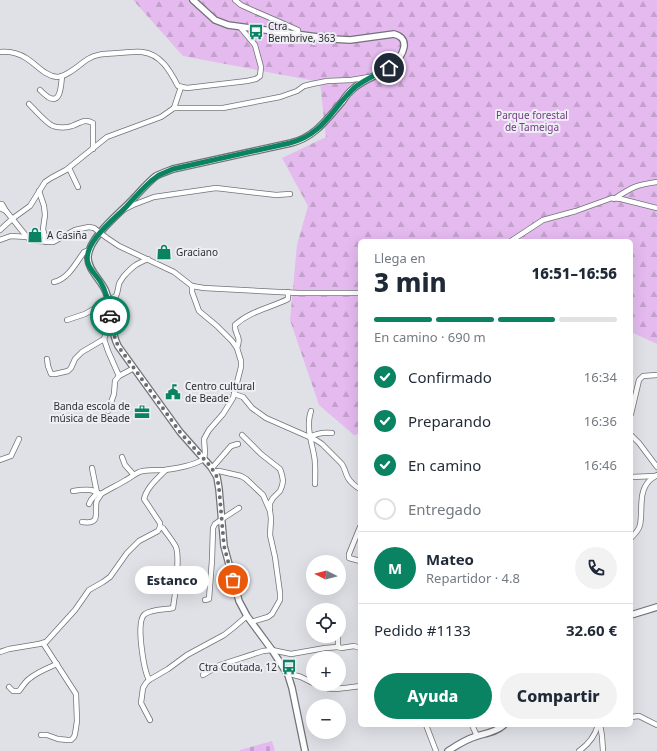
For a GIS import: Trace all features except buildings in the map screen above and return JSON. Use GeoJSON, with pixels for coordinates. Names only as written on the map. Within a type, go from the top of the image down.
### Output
{"type":"FeatureCollection","features":[{"type":"Feature","properties":{"kind":"street"},"geometry":{"type":"LineString","coordinates":[[193,0],[215,20],[228,25],[338,40],[350,40],[394,34],[400,36],[404,42],[401,54],[389,68],[351,90],[323,124],[306,138],[180,168],[163,173],[151,181],[100,232],[89,250],[88,257],[88,264],[105,291],[116,343],[180,432],[213,470],[217,477],[224,546],[240,602],[251,622],[287,672],[292,688],[305,751]]}},
{"type":"Feature","properties":{"kind":"street"},"geometry":{"type":"LineString","coordinates":[[235,0],[241,5],[298,30],[298,35]]}},
{"type":"Feature","properties":{"kind":"street"},"geometry":{"type":"LineString","coordinates":[[0,52],[17,53],[47,73],[59,77],[98,54],[144,52],[152,55],[164,63],[178,86],[187,88],[247,81],[256,79],[260,76],[261,67],[255,46],[240,26]]}},
{"type":"Feature","properties":{"kind":"street"},"geometry":{"type":"LineString","coordinates":[[40,90],[52,99],[58,98],[62,76]]}},
{"type":"Feature","properties":{"kind":"street"},"geometry":{"type":"LineString","coordinates":[[0,230],[30,206],[45,182],[69,168],[107,137],[161,117],[174,108],[223,108],[280,97],[312,84],[327,81],[373,77]]}},
{"type":"Feature","properties":{"kind":"street"},"geometry":{"type":"LineString","coordinates":[[174,108],[181,87]]}},
{"type":"Feature","properties":{"kind":"street"},"geometry":{"type":"LineString","coordinates":[[29,104],[53,126],[71,127],[83,121],[88,121],[93,124],[93,149]]}},
{"type":"Feature","properties":{"kind":"street"},"geometry":{"type":"LineString","coordinates":[[69,168],[78,187]]}},
{"type":"Feature","properties":{"kind":"street"},"geometry":{"type":"LineString","coordinates":[[614,199],[639,184],[657,182]]}},
{"type":"Feature","properties":{"kind":"street"},"geometry":{"type":"LineString","coordinates":[[122,211],[154,197],[216,188],[276,195],[290,194]]}},
{"type":"Feature","properties":{"kind":"street"},"geometry":{"type":"LineString","coordinates":[[39,191],[44,206],[45,216],[43,229],[46,242]]}},
{"type":"Feature","properties":{"kind":"street"},"geometry":{"type":"LineString","coordinates":[[514,239],[543,220],[576,211],[612,198],[657,208]]}},
{"type":"Feature","properties":{"kind":"street"},"geometry":{"type":"LineString","coordinates":[[0,204],[2,204],[12,219],[31,240],[53,242],[75,230],[90,227],[94,228],[119,246],[174,272],[192,286],[204,288],[288,292],[358,293]]}},
{"type":"Feature","properties":{"kind":"street"},"geometry":{"type":"LineString","coordinates":[[0,208],[6,211]]}},
{"type":"Feature","properties":{"kind":"street"},"geometry":{"type":"LineString","coordinates":[[0,240],[11,236],[27,237]]}},
{"type":"Feature","properties":{"kind":"street"},"geometry":{"type":"LineString","coordinates":[[54,282],[60,281],[66,276],[84,252],[89,250]]}},
{"type":"Feature","properties":{"kind":"street"},"geometry":{"type":"LineString","coordinates":[[67,320],[85,314],[116,296],[120,281],[132,267],[148,259]]}},
{"type":"Feature","properties":{"kind":"street"},"geometry":{"type":"LineString","coordinates":[[192,286],[192,292],[199,311],[232,341],[240,356],[241,367],[231,402],[205,436],[203,441],[205,453],[204,460]]}},
{"type":"Feature","properties":{"kind":"street"},"geometry":{"type":"LineString","coordinates":[[237,348],[239,338],[235,325],[253,312],[288,299],[288,292]]}},
{"type":"Feature","properties":{"kind":"street"},"geometry":{"type":"LineString","coordinates":[[111,324],[104,339],[119,376]]}},
{"type":"Feature","properties":{"kind":"street"},"geometry":{"type":"LineString","coordinates":[[48,359],[50,373],[52,374],[68,371],[82,352],[104,339]]}},
{"type":"Feature","properties":{"kind":"street"},"geometry":{"type":"LineString","coordinates":[[108,411],[114,394],[115,381],[119,376],[134,368]]}},
{"type":"Feature","properties":{"kind":"street"},"geometry":{"type":"LineString","coordinates":[[633,404],[638,380],[643,376],[657,375]]}},
{"type":"Feature","properties":{"kind":"street"},"geometry":{"type":"LineString","coordinates":[[234,394],[242,397],[252,408],[266,418],[310,437],[322,444],[344,466],[348,479],[358,488]]}},
{"type":"Feature","properties":{"kind":"street"},"geometry":{"type":"LineString","coordinates":[[312,411],[308,419],[314,456],[315,484]]}},
{"type":"Feature","properties":{"kind":"street"},"geometry":{"type":"LineString","coordinates":[[310,437],[325,432],[332,433]]}},
{"type":"Feature","properties":{"kind":"street"},"geometry":{"type":"LineString","coordinates":[[242,435],[261,454],[280,469],[283,481],[280,491],[270,503],[270,535],[275,557],[280,600],[272,614],[268,617],[251,622]]}},
{"type":"Feature","properties":{"kind":"street"},"geometry":{"type":"LineString","coordinates":[[633,437],[657,467]]}},
{"type":"Feature","properties":{"kind":"street"},"geometry":{"type":"LineString","coordinates":[[0,460],[11,456],[19,439]]}},
{"type":"Feature","properties":{"kind":"street"},"geometry":{"type":"LineString","coordinates":[[213,470],[231,446],[238,444]]}},
{"type":"Feature","properties":{"kind":"street"},"geometry":{"type":"LineString","coordinates":[[122,458],[125,465],[133,474]]}},
{"type":"Feature","properties":{"kind":"street"},"geometry":{"type":"LineString","coordinates":[[89,504],[91,500],[99,494],[127,479],[133,474],[142,471],[166,470],[190,465],[204,460]]}},
{"type":"Feature","properties":{"kind":"street"},"geometry":{"type":"LineString","coordinates":[[82,522],[92,522],[95,519],[96,514],[97,499],[99,494],[92,468]]}},
{"type":"Feature","properties":{"kind":"street"},"geometry":{"type":"LineString","coordinates":[[0,652],[46,642],[75,610],[89,590],[110,577],[127,553],[140,541],[158,531],[160,523],[144,499],[151,486],[166,470]]}},
{"type":"Feature","properties":{"kind":"street"},"geometry":{"type":"LineString","coordinates":[[213,470],[241,476],[246,479],[263,495],[270,511]]}},
{"type":"Feature","properties":{"kind":"street"},"geometry":{"type":"LineString","coordinates":[[633,476],[657,476]]}},
{"type":"Feature","properties":{"kind":"street"},"geometry":{"type":"LineString","coordinates":[[633,536],[640,526],[641,498],[644,490],[648,482],[657,476]]}},
{"type":"Feature","properties":{"kind":"street"},"geometry":{"type":"LineString","coordinates":[[73,491],[94,491],[99,494]]}},
{"type":"Feature","properties":{"kind":"street"},"geometry":{"type":"LineString","coordinates":[[205,600],[209,600],[213,528],[215,524],[239,508]]}},
{"type":"Feature","properties":{"kind":"street"},"geometry":{"type":"LineString","coordinates":[[149,680],[146,674],[142,646],[141,622],[146,613],[155,610],[173,608],[177,579],[176,547],[163,528],[160,527]]}},
{"type":"Feature","properties":{"kind":"street"},"geometry":{"type":"LineString","coordinates":[[358,532],[349,554],[349,558],[358,560]]}},
{"type":"Feature","properties":{"kind":"street"},"geometry":{"type":"LineString","coordinates":[[633,614],[657,607]]}},
{"type":"Feature","properties":{"kind":"street"},"geometry":{"type":"LineString","coordinates":[[150,720],[141,703],[143,688],[146,683],[187,655],[224,635],[247,616]]}},
{"type":"Feature","properties":{"kind":"street"},"geometry":{"type":"LineString","coordinates":[[41,735],[71,740],[76,734],[77,721],[76,694],[43,643]]}},
{"type":"Feature","properties":{"kind":"street"},"geometry":{"type":"LineString","coordinates":[[203,675],[220,665],[263,651],[272,650],[290,654],[338,647],[354,646],[358,647]]}},
{"type":"Feature","properties":{"kind":"street"},"geometry":{"type":"LineString","coordinates":[[9,687],[13,691],[19,691],[32,676],[57,664]]}},
{"type":"Feature","properties":{"kind":"street"},"geometry":{"type":"LineString","coordinates":[[287,672],[306,680]]}},
{"type":"Feature","properties":{"kind":"street"},"geometry":{"type":"LineString","coordinates":[[346,688],[358,686]]}},
{"type":"Feature","properties":{"kind":"street"},"geometry":{"type":"LineString","coordinates":[[633,716],[639,716],[657,725]]}},
{"type":"Feature","properties":{"kind":"street"},"geometry":{"type":"LineString","coordinates":[[427,727],[436,751]]}},
{"type":"Feature","properties":{"kind":"street"},"geometry":{"type":"LineString","coordinates":[[473,727],[477,736]]}},
{"type":"Feature","properties":{"kind":"street"},"geometry":{"type":"LineString","coordinates":[[448,751],[477,736],[495,731],[501,727]]}},
{"type":"Feature","properties":{"kind":"street"},"geometry":{"type":"LineString","coordinates":[[579,751],[584,749],[593,738],[598,727]]}},
{"type":"Feature","properties":{"kind":"street"},"geometry":{"type":"LineString","coordinates":[[600,727],[603,751]]}},
{"type":"Feature","properties":{"kind":"green space","name":"Parque forestal de Tameiga"},"geometry":{"type":"Polygon","coordinates":[[[133,0],[657,0],[657,344],[633,333],[633,239],[358,239],[358,434],[354,435],[319,405],[290,320],[297,245],[308,206],[282,158],[326,137],[320,82],[183,56],[133,0]]]}},
{"type":"Feature","properties":{"kind":"green space"},"geometry":{"type":"Polygon","coordinates":[[[272,741],[275,751],[239,751],[240,750],[272,741]]]}},
{"type":"Feature","properties":{"kind":"way so far"},"geometry":{"type":"LineString","coordinates":[[110,316],[116,343],[180,432],[211,467],[217,477],[224,546],[233,580]]}},
{"type":"Feature","properties":{"kind":"place","name":"Ctra Bembrive, 363"},"geometry":{"type":"Point","coordinates":[256,32]}},
{"type":"Feature","properties":{"kind":"place","name":"A Casiña"},"geometry":{"type":"Point","coordinates":[35,235]}},
{"type":"Feature","properties":{"kind":"place","name":"Graciano"},"geometry":{"type":"Point","coordinates":[164,252]}},
{"type":"Feature","properties":{"kind":"place","name":"Centro cultural de Beade"},"geometry":{"type":"Point","coordinates":[173,392]}},
{"type":"Feature","properties":{"kind":"place","name":"Banda escola de música de Beade"},"geometry":{"type":"Point","coordinates":[142,412]}},
{"type":"Feature","properties":{"kind":"place","name":"Estanco"},"geometry":{"type":"Point","coordinates":[233,580]}},
{"type":"Feature","properties":{"kind":"place","name":"Ctra Coutada, 12"},"geometry":{"type":"Point","coordinates":[289,667]}},
{"type":"Feature","properties":{"kind":"route"},"geometry":{"type":"LineString","coordinates":[[110,316],[105,291],[88,264],[89,250],[100,232],[151,181],[159,175],[173,169],[252,152],[306,138],[323,124],[351,90],[389,68]]}}]}
